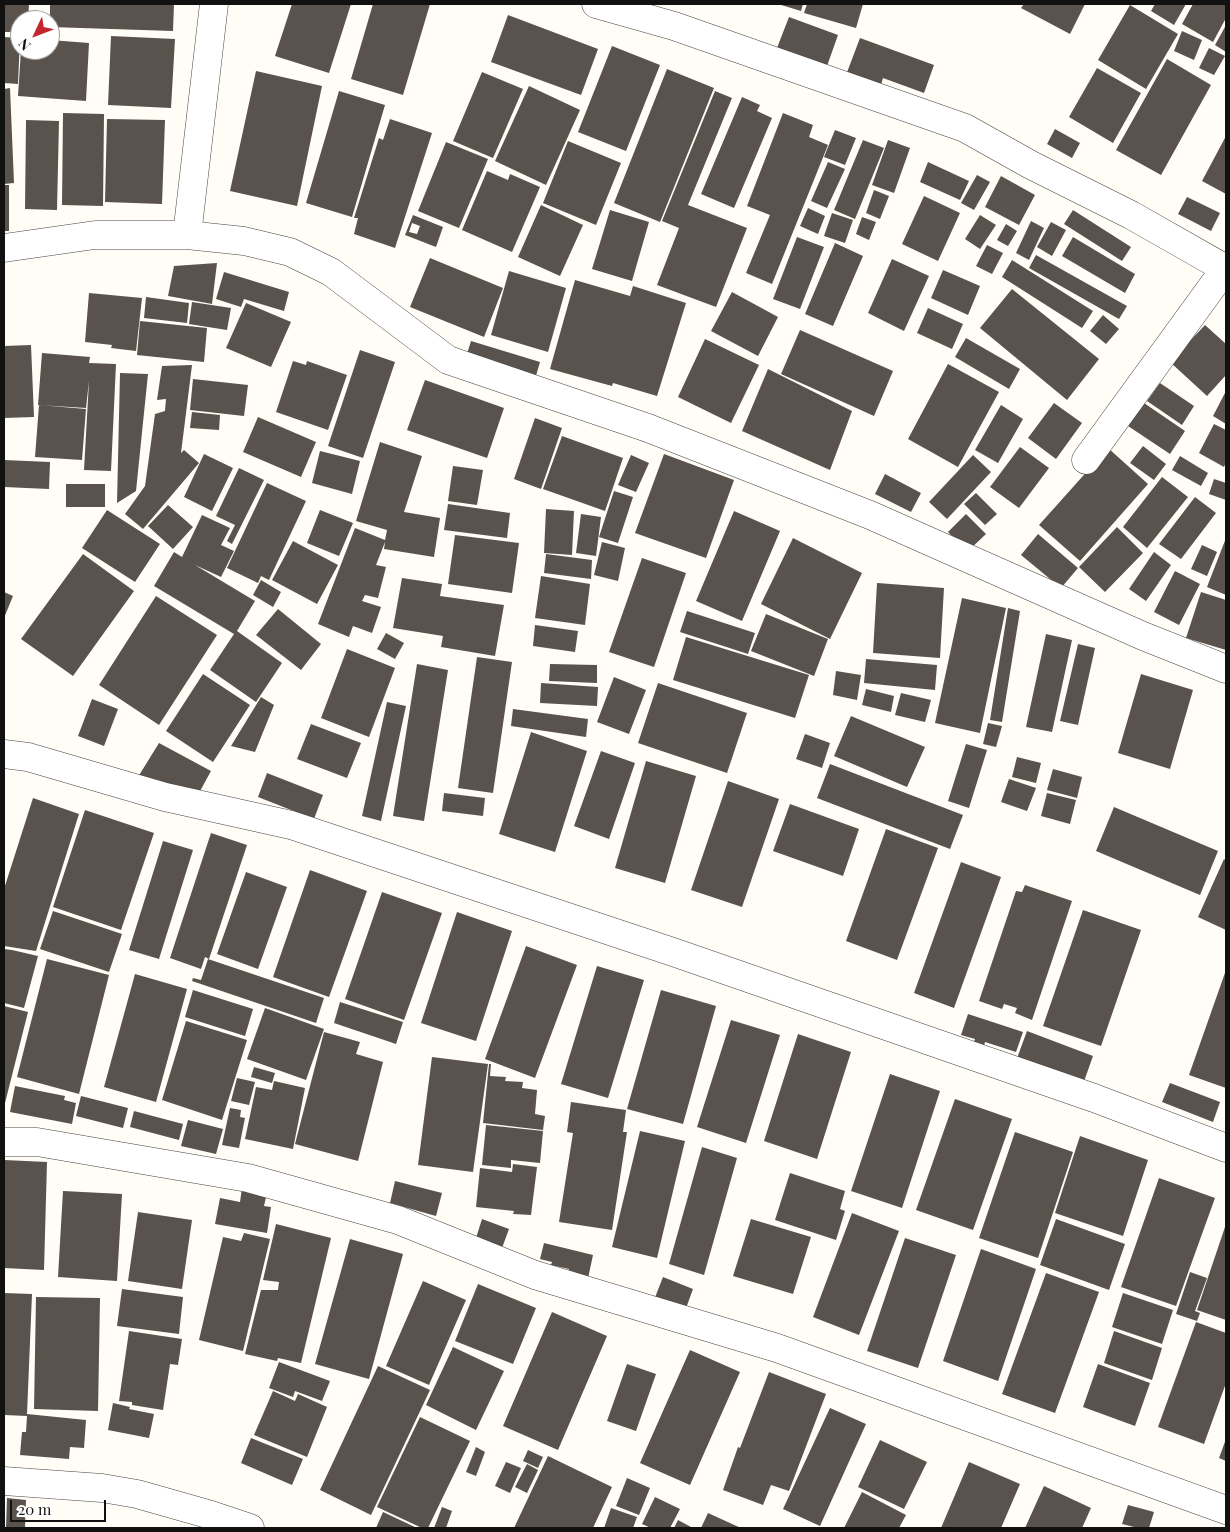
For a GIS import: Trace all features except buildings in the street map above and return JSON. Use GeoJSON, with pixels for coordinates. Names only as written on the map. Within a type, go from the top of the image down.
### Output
{"type":"FeatureCollection","features":[{"type":"Feature","properties":{"kind":"street"},"geometry":{"type":"LineString","coordinates":[[187,235],[214,4]]}},
{"type":"Feature","properties":{"kind":"street"},"geometry":{"type":"LineString","coordinates":[[596,4],[674,26],[965,128],[1131,215],[1226,269],[1086,460]]}},
{"type":"Feature","properties":{"kind":"street"},"geometry":{"type":"LineString","coordinates":[[4,248],[96,235],[187,235],[244,241],[290,252],[331,272],[448,360],[648,428],[870,516],[1143,636],[1226,669]]}},
{"type":"Feature","properties":{"kind":"street"},"geometry":{"type":"LineString","coordinates":[[4,754],[28,757],[165,797],[291,825],[682,955],[1094,1098],[1226,1148]]}},
{"type":"Feature","properties":{"kind":"street"},"geometry":{"type":"LineString","coordinates":[[4,1142],[37,1142],[248,1178],[398,1220],[535,1275],[777,1348],[1226,1510]]}},
{"type":"Feature","properties":{"kind":"street"},"geometry":{"type":"LineString","coordinates":[[4,1481],[102,1488],[137,1494],[250,1528]]}}]}
